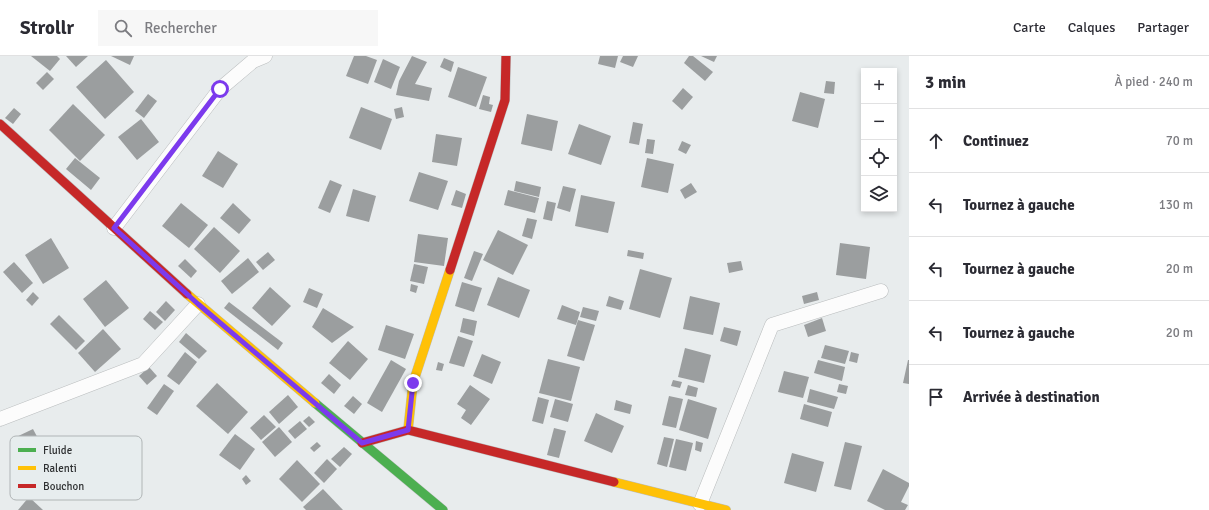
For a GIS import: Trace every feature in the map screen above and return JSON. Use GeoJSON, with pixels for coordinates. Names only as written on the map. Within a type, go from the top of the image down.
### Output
{"type":"FeatureCollection","features":[{"type":"Feature","properties":{"kind":"street"},"geometry":{"type":"LineString","coordinates":[[114,228],[220,89],[253,61],[265,56]]}},
{"type":"Feature","properties":{"kind":"street"},"geometry":{"type":"LineString","coordinates":[[408,430],[413,383],[505,100],[506,56]]}},
{"type":"Feature","properties":{"kind":"street"},"geometry":{"type":"LineString","coordinates":[[0,124],[198,304],[443,510]]}},
{"type":"Feature","properties":{"kind":"street"},"geometry":{"type":"LineString","coordinates":[[700,504],[772,326],[881,291]]}},
{"type":"Feature","properties":{"kind":"street"},"geometry":{"type":"LineString","coordinates":[[0,419],[143,364],[198,304]]}},
{"type":"Feature","properties":{"kind":"street"},"geometry":{"type":"LineString","coordinates":[[362,443],[408,430],[726,510]]}},
{"type":"Feature","properties":{"kind":"building"},"geometry":{"type":"Polygon","coordinates":[[[31,56],[57,56],[60,59],[50,71],[31,56]]]}},
{"type":"Feature","properties":{"kind":"building"},"geometry":{"type":"Polygon","coordinates":[[[66,56],[88,56],[76,67],[66,56]]]}},
{"type":"Feature","properties":{"kind":"building"},"geometry":{"type":"Polygon","coordinates":[[[111,56],[134,56],[130,65],[111,56]]]}},
{"type":"Feature","properties":{"kind":"building"},"geometry":{"type":"Polygon","coordinates":[[[354,56],[366,56],[377,60],[368,84],[346,76],[354,56]]]}},
{"type":"Feature","properties":{"kind":"building"},"geometry":{"type":"Polygon","coordinates":[[[412,56],[427,62],[415,84],[432,88],[429,101],[396,95],[399,81],[412,56]]]}},
{"type":"Feature","properties":{"kind":"building"},"geometry":{"type":"Polygon","coordinates":[[[600,56],[618,56],[615,68],[598,64],[600,56]]]}},
{"type":"Feature","properties":{"kind":"building"},"geometry":{"type":"Polygon","coordinates":[[[623,56],[638,56],[633,67],[620,62],[623,56]]]}},
{"type":"Feature","properties":{"kind":"building"},"geometry":{"type":"Polygon","coordinates":[[[689,56],[693,56],[713,72],[705,81],[684,63],[689,56]]]}},
{"type":"Feature","properties":{"kind":"building"},"geometry":{"type":"Polygon","coordinates":[[[701,56],[717,56],[714,62],[701,56]]]}},
{"type":"Feature","properties":{"kind":"building"},"geometry":{"type":"Polygon","coordinates":[[[444,58],[454,62],[451,72],[440,67],[444,58]]]}},
{"type":"Feature","properties":{"kind":"building"},"geometry":{"type":"Polygon","coordinates":[[[383,59],[400,67],[391,89],[374,82],[383,59]]]}},
{"type":"Feature","properties":{"kind":"building"},"geometry":{"type":"Polygon","coordinates":[[[106,60],[134,92],[105,119],[76,87],[106,60]]]}},
{"type":"Feature","properties":{"kind":"building"},"geometry":{"type":"Polygon","coordinates":[[[458,67],[487,77],[476,107],[448,97],[458,67]]]}},
{"type":"Feature","properties":{"kind":"building"},"geometry":{"type":"Polygon","coordinates":[[[47,72],[54,79],[43,90],[36,83],[47,72]]]}},
{"type":"Feature","properties":{"kind":"building"},"geometry":{"type":"Polygon","coordinates":[[[826,81],[835,82],[834,94],[824,93],[826,81]]]}},
{"type":"Feature","properties":{"kind":"building"},"geometry":{"type":"Polygon","coordinates":[[[683,88],[693,97],[682,110],[672,101],[683,88]]]}},
{"type":"Feature","properties":{"kind":"building"},"geometry":{"type":"Polygon","coordinates":[[[800,92],[825,99],[818,128],[792,121],[800,92]]]}},
{"type":"Feature","properties":{"kind":"building"},"geometry":{"type":"Polygon","coordinates":[[[148,94],[157,101],[144,118],[135,111],[148,94]]]}},
{"type":"Feature","properties":{"kind":"building"},"geometry":{"type":"Polygon","coordinates":[[[483,95],[490,97],[489,104],[493,105],[491,112],[479,109],[483,95]]]}},
{"type":"Feature","properties":{"kind":"building"},"geometry":{"type":"Polygon","coordinates":[[[73,104],[105,135],[80,161],[49,130],[73,104]]]}},
{"type":"Feature","properties":{"kind":"building"},"geometry":{"type":"Polygon","coordinates":[[[361,107],[392,119],[381,150],[349,138],[361,107]]]}},
{"type":"Feature","properties":{"kind":"building"},"geometry":{"type":"Polygon","coordinates":[[[402,107],[404,117],[396,119],[394,109],[402,107]]]}},
{"type":"Feature","properties":{"kind":"building"},"geometry":{"type":"Polygon","coordinates":[[[14,108],[21,114],[13,124],[5,118],[14,108]]]}},
{"type":"Feature","properties":{"kind":"building"},"geometry":{"type":"Polygon","coordinates":[[[527,114],[558,121],[552,151],[521,144],[527,114]]]}},
{"type":"Feature","properties":{"kind":"building"},"geometry":{"type":"Polygon","coordinates":[[[141,119],[159,142],[137,160],[118,137],[141,119]]]}},
{"type":"Feature","properties":{"kind":"building"},"geometry":{"type":"Polygon","coordinates":[[[633,122],[643,124],[639,145],[629,143],[633,122]]]}},
{"type":"Feature","properties":{"kind":"building"},"geometry":{"type":"Polygon","coordinates":[[[579,124],[611,136],[601,165],[568,154],[579,124]]]}},
{"type":"Feature","properties":{"kind":"building"},"geometry":{"type":"Polygon","coordinates":[[[436,134],[462,138],[457,166],[432,162],[436,134]]]}},
{"type":"Feature","properties":{"kind":"building"},"geometry":{"type":"Polygon","coordinates":[[[647,139],[655,140],[653,154],[645,153],[647,139]]]}},
{"type":"Feature","properties":{"kind":"building"},"geometry":{"type":"Polygon","coordinates":[[[682,141],[691,145],[686,154],[678,150],[682,141]]]}},
{"type":"Feature","properties":{"kind":"building"},"geometry":{"type":"Polygon","coordinates":[[[218,151],[238,164],[223,188],[202,176],[218,151]]]}},
{"type":"Feature","properties":{"kind":"building"},"geometry":{"type":"Polygon","coordinates":[[[75,158],[100,178],[91,190],[66,169],[75,158]]]}},
{"type":"Feature","properties":{"kind":"building"},"geometry":{"type":"Polygon","coordinates":[[[647,158],[674,164],[668,193],[641,187],[647,158]]]}},
{"type":"Feature","properties":{"kind":"building"},"geometry":{"type":"Polygon","coordinates":[[[419,172],[448,181],[438,210],[409,201],[419,172]]]}},
{"type":"Feature","properties":{"kind":"building"},"geometry":{"type":"Polygon","coordinates":[[[330,180],[342,185],[330,213],[318,208],[330,180]]]}},
{"type":"Feature","properties":{"kind":"building"},"geometry":{"type":"Polygon","coordinates":[[[516,181],[541,187],[539,197],[514,191],[516,181]]]}},
{"type":"Feature","properties":{"kind":"building"},"geometry":{"type":"Polygon","coordinates":[[[691,183],[697,192],[685,199],[680,190],[691,183]]]}},
{"type":"Feature","properties":{"kind":"building"},"geometry":{"type":"Polygon","coordinates":[[[563,186],[576,189],[570,212],[557,208],[563,186]]]}},
{"type":"Feature","properties":{"kind":"building"},"geometry":{"type":"Polygon","coordinates":[[[353,189],[376,196],[369,222],[346,216],[353,189]]]}},
{"type":"Feature","properties":{"kind":"building"},"geometry":{"type":"Polygon","coordinates":[[[456,190],[466,194],[462,208],[451,205],[456,190]]]}},
{"type":"Feature","properties":{"kind":"building"},"geometry":{"type":"Polygon","coordinates":[[[508,190],[539,198],[535,213],[504,205],[508,190]]]}},
{"type":"Feature","properties":{"kind":"building"},"geometry":{"type":"Polygon","coordinates":[[[581,195],[615,202],[608,233],[575,226],[581,195]]]}},
{"type":"Feature","properties":{"kind":"building"},"geometry":{"type":"Polygon","coordinates":[[[547,201],[556,203],[552,221],[543,219],[547,201]]]}},
{"type":"Feature","properties":{"kind":"building"},"geometry":{"type":"Polygon","coordinates":[[[181,203],[208,225],[189,248],[162,226],[181,203]]]}},
{"type":"Feature","properties":{"kind":"building"},"geometry":{"type":"Polygon","coordinates":[[[233,203],[251,220],[239,234],[220,218],[233,203]]]}},
{"type":"Feature","properties":{"kind":"building"},"geometry":{"type":"Polygon","coordinates":[[[527,218],[537,220],[532,239],[522,236],[527,218]]]}},
{"type":"Feature","properties":{"kind":"building"},"geometry":{"type":"Polygon","coordinates":[[[214,227],[240,251],[220,273],[194,249],[214,227]]]}},
{"type":"Feature","properties":{"kind":"building"},"geometry":{"type":"Polygon","coordinates":[[[498,230],[528,245],[513,275],[483,260],[498,230]]]}},
{"type":"Feature","properties":{"kind":"building"},"geometry":{"type":"Polygon","coordinates":[[[418,234],[448,238],[444,266],[414,262],[418,234]]]}},
{"type":"Feature","properties":{"kind":"building"},"geometry":{"type":"Polygon","coordinates":[[[51,238],[69,268],[43,284],[25,255],[51,238]]]}},
{"type":"Feature","properties":{"kind":"building"},"geometry":{"type":"Polygon","coordinates":[[[840,243],[870,247],[866,279],[836,275],[840,243]]]}},
{"type":"Feature","properties":{"kind":"building"},"geometry":{"type":"Polygon","coordinates":[[[628,250],[644,253],[643,259],[627,256],[628,250]]]}},
{"type":"Feature","properties":{"kind":"building"},"geometry":{"type":"Polygon","coordinates":[[[474,251],[483,254],[472,281],[464,278],[474,251]]]}},
{"type":"Feature","properties":{"kind":"building"},"geometry":{"type":"Polygon","coordinates":[[[268,252],[275,260],[263,270],[256,262],[268,252]]]}},
{"type":"Feature","properties":{"kind":"building"},"geometry":{"type":"Polygon","coordinates":[[[248,258],[259,272],[232,294],[221,281],[248,258]]]}},
{"type":"Feature","properties":{"kind":"building"},"geometry":{"type":"Polygon","coordinates":[[[185,259],[197,271],[191,278],[178,266],[185,259]]]}},
{"type":"Feature","properties":{"kind":"building"},"geometry":{"type":"Polygon","coordinates":[[[741,261],[743,270],[729,273],[727,263],[741,261]]]}},
{"type":"Feature","properties":{"kind":"building"},"geometry":{"type":"Polygon","coordinates":[[[14,262],[33,283],[22,293],[3,272],[14,262]]]}},
{"type":"Feature","properties":{"kind":"building"},"geometry":{"type":"Polygon","coordinates":[[[414,264],[428,267],[424,284],[410,281],[414,264]]]}},
{"type":"Feature","properties":{"kind":"building"},"geometry":{"type":"Polygon","coordinates":[[[640,269],[672,278],[660,318],[629,309],[640,269]]]}},
{"type":"Feature","properties":{"kind":"building"},"geometry":{"type":"Polygon","coordinates":[[[498,277],[530,290],[519,318],[487,305],[498,277]]]}},
{"type":"Feature","properties":{"kind":"building"},"geometry":{"type":"Polygon","coordinates":[[[106,280],[129,308],[105,327],[83,299],[106,280]]]}},
{"type":"Feature","properties":{"kind":"building"},"geometry":{"type":"Polygon","coordinates":[[[462,282],[482,288],[474,312],[455,306],[462,282]]]}},
{"type":"Feature","properties":{"kind":"building"},"geometry":{"type":"Polygon","coordinates":[[[411,284],[418,286],[416,293],[410,291],[411,284]]]}},
{"type":"Feature","properties":{"kind":"building"},"geometry":{"type":"Polygon","coordinates":[[[270,287],[291,306],[272,326],[252,308],[270,287]]]}},
{"type":"Feature","properties":{"kind":"building"},"geometry":{"type":"Polygon","coordinates":[[[309,288],[323,294],[317,308],[303,302],[309,288]]]}},
{"type":"Feature","properties":{"kind":"building"},"geometry":{"type":"Polygon","coordinates":[[[33,292],[39,298],[32,306],[26,300],[33,292]]]}},
{"type":"Feature","properties":{"kind":"building"},"geometry":{"type":"Polygon","coordinates":[[[817,292],[819,300],[804,304],[802,296],[817,292]]]}},
{"type":"Feature","properties":{"kind":"building"},"geometry":{"type":"Polygon","coordinates":[[[609,296],[624,301],[621,310],[606,306],[609,296]]]}},
{"type":"Feature","properties":{"kind":"building"},"geometry":{"type":"Polygon","coordinates":[[[690,296],[720,303],[713,335],[683,329],[690,296]]]}},
{"type":"Feature","properties":{"kind":"building"},"geometry":{"type":"Polygon","coordinates":[[[166,301],[175,310],[165,321],[156,312],[166,301]]]}},
{"type":"Feature","properties":{"kind":"building"},"geometry":{"type":"Polygon","coordinates":[[[229,302],[283,343],[278,350],[224,308],[229,302]]]}},
{"type":"Feature","properties":{"kind":"building"},"geometry":{"type":"Polygon","coordinates":[[[562,305],[580,312],[576,325],[557,319],[562,305]]]}},
{"type":"Feature","properties":{"kind":"building"},"geometry":{"type":"Polygon","coordinates":[[[583,307],[599,311],[596,321],[580,317],[583,307]]]}},
{"type":"Feature","properties":{"kind":"building"},"geometry":{"type":"Polygon","coordinates":[[[323,308],[354,327],[332,343],[312,327],[323,308]]]}},
{"type":"Feature","properties":{"kind":"building"},"geometry":{"type":"Polygon","coordinates":[[[150,311],[163,322],[155,330],[143,319],[150,311]]]}},
{"type":"Feature","properties":{"kind":"building"},"geometry":{"type":"Polygon","coordinates":[[[59,315],[85,341],[76,350],[50,324],[59,315]]]}},
{"type":"Feature","properties":{"kind":"building"},"geometry":{"type":"Polygon","coordinates":[[[463,318],[477,321],[474,336],[460,332],[463,318]]]}},
{"type":"Feature","properties":{"kind":"building"},"geometry":{"type":"Polygon","coordinates":[[[822,318],[826,331],[808,337],[804,325],[822,318]]]}},
{"type":"Feature","properties":{"kind":"building"},"geometry":{"type":"Polygon","coordinates":[[[578,320],[595,325],[584,361],[567,356],[578,320]]]}},
{"type":"Feature","properties":{"kind":"building"},"geometry":{"type":"Polygon","coordinates":[[[386,325],[414,334],[405,359],[378,350],[386,325]]]}},
{"type":"Feature","properties":{"kind":"building"},"geometry":{"type":"Polygon","coordinates":[[[724,327],[741,331],[737,346],[720,341],[724,327]]]}},
{"type":"Feature","properties":{"kind":"building"},"geometry":{"type":"Polygon","coordinates":[[[103,329],[121,349],[95,372],[78,353],[103,329]]]}},
{"type":"Feature","properties":{"kind":"building"},"geometry":{"type":"Polygon","coordinates":[[[186,333],[207,351],[199,359],[179,342],[186,333]]]}},
{"type":"Feature","properties":{"kind":"building"},"geometry":{"type":"Polygon","coordinates":[[[458,336],[473,341],[464,367],[449,363],[458,336]]]}},
{"type":"Feature","properties":{"kind":"building"},"geometry":{"type":"Polygon","coordinates":[[[348,341],[368,359],[350,380],[329,363],[348,341]]]}},
{"type":"Feature","properties":{"kind":"building"},"geometry":{"type":"Polygon","coordinates":[[[825,345],[849,351],[845,364],[821,358],[825,345]]]}},
{"type":"Feature","properties":{"kind":"building"},"geometry":{"type":"Polygon","coordinates":[[[685,348],[711,355],[704,383],[678,377],[685,348]]]}},
{"type":"Feature","properties":{"kind":"building"},"geometry":{"type":"Polygon","coordinates":[[[185,352],[197,362],[179,385],[167,376],[185,352]]]}},
{"type":"Feature","properties":{"kind":"building"},"geometry":{"type":"Polygon","coordinates":[[[851,352],[859,354],[857,363],[849,361],[851,352]]]}},
{"type":"Feature","properties":{"kind":"building"},"geometry":{"type":"Polygon","coordinates":[[[482,354],[501,362],[492,384],[473,376],[482,354]]]}},
{"type":"Feature","properties":{"kind":"building"},"geometry":{"type":"Polygon","coordinates":[[[548,359],[580,367],[571,401],[539,393],[548,359]]]}},
{"type":"Feature","properties":{"kind":"building"},"geometry":{"type":"Polygon","coordinates":[[[391,360],[406,369],[382,412],[367,403],[391,360]]]}},
{"type":"Feature","properties":{"kind":"building"},"geometry":{"type":"Polygon","coordinates":[[[818,360],[845,367],[842,381],[814,373],[818,360]]]}},
{"type":"Feature","properties":{"kind":"building"},"geometry":{"type":"Polygon","coordinates":[[[909,360],[909,384],[903,383],[909,360]]]}},
{"type":"Feature","properties":{"kind":"building"},"geometry":{"type":"Polygon","coordinates":[[[438,362],[444,364],[442,371],[436,370],[438,362]]]}},
{"type":"Feature","properties":{"kind":"building"},"geometry":{"type":"Polygon","coordinates":[[[149,367],[157,376],[147,385],[139,376],[149,367]]]}},
{"type":"Feature","properties":{"kind":"building"},"geometry":{"type":"Polygon","coordinates":[[[784,371],[809,377],[803,398],[778,392],[784,371]]]}},
{"type":"Feature","properties":{"kind":"building"},"geometry":{"type":"Polygon","coordinates":[[[329,374],[341,385],[334,394],[321,383],[329,374]]]}},
{"type":"Feature","properties":{"kind":"building"},"geometry":{"type":"Polygon","coordinates":[[[673,380],[682,382],[680,388],[671,386],[673,380]]]}},
{"type":"Feature","properties":{"kind":"building"},"geometry":{"type":"Polygon","coordinates":[[[217,383],[248,412],[228,434],[196,406],[217,383]]]}},
{"type":"Feature","properties":{"kind":"building"},"geometry":{"type":"Polygon","coordinates":[[[164,384],[174,391],[157,415],[147,408],[164,384]]]}},
{"type":"Feature","properties":{"kind":"building"},"geometry":{"type":"Polygon","coordinates":[[[839,384],[848,386],[846,394],[837,392],[839,384]]]}},
{"type":"Feature","properties":{"kind":"building"},"geometry":{"type":"Polygon","coordinates":[[[470,385],[490,399],[471,425],[461,418],[466,410],[457,404],[470,385]]]}},
{"type":"Feature","properties":{"kind":"building"},"geometry":{"type":"Polygon","coordinates":[[[688,385],[698,388],[696,397],[685,395],[688,385]]]}},
{"type":"Feature","properties":{"kind":"building"},"geometry":{"type":"Polygon","coordinates":[[[810,389],[838,397],[834,409],[807,402],[810,389]]]}},
{"type":"Feature","properties":{"kind":"building"},"geometry":{"type":"Polygon","coordinates":[[[288,395],[298,407],[279,424],[269,412],[288,395]]]}},
{"type":"Feature","properties":{"kind":"building"},"geometry":{"type":"Polygon","coordinates":[[[353,396],[362,404],[354,414],[344,406],[353,396]]]}},
{"type":"Feature","properties":{"kind":"building"},"geometry":{"type":"Polygon","coordinates":[[[669,396],[683,399],[676,428],[662,425],[669,396]]]}},
{"type":"Feature","properties":{"kind":"building"},"geometry":{"type":"Polygon","coordinates":[[[538,397],[549,400],[543,424],[532,421],[538,397]]]}},
{"type":"Feature","properties":{"kind":"building"},"geometry":{"type":"Polygon","coordinates":[[[555,399],[573,404],[568,422],[550,417],[555,399]]]}},
{"type":"Feature","properties":{"kind":"building"},"geometry":{"type":"Polygon","coordinates":[[[688,399],[717,408],[708,439],[679,430],[688,399]]]}},
{"type":"Feature","properties":{"kind":"building"},"geometry":{"type":"Polygon","coordinates":[[[616,400],[632,405],[630,414],[614,410],[616,400]]]}},
{"type":"Feature","properties":{"kind":"building"},"geometry":{"type":"Polygon","coordinates":[[[804,404],[832,412],[828,427],[800,419],[804,404]]]}},
{"type":"Feature","properties":{"kind":"building"},"geometry":{"type":"Polygon","coordinates":[[[596,413],[624,426],[612,453],[584,441],[596,413]]]}},
{"type":"Feature","properties":{"kind":"building"},"geometry":{"type":"Polygon","coordinates":[[[264,415],[276,427],[261,440],[250,428],[264,415]]]}},
{"type":"Feature","properties":{"kind":"building"},"geometry":{"type":"Polygon","coordinates":[[[309,416],[315,422],[309,427],[303,421],[309,416]]]}},
{"type":"Feature","properties":{"kind":"building"},"geometry":{"type":"Polygon","coordinates":[[[300,421],[307,429],[295,439],[288,431],[300,421]]]}},
{"type":"Feature","properties":{"kind":"building"},"geometry":{"type":"Polygon","coordinates":[[[279,427],[292,442],[275,457],[262,442],[279,427]]]}},
{"type":"Feature","properties":{"kind":"building"},"geometry":{"type":"Polygon","coordinates":[[[554,428],[566,431],[559,458],[547,455],[554,428]]]}},
{"type":"Feature","properties":{"kind":"building"},"geometry":{"type":"Polygon","coordinates":[[[33,429],[37,436],[18,436],[33,429]]]}},
{"type":"Feature","properties":{"kind":"building"},"geometry":{"type":"Polygon","coordinates":[[[235,434],[255,449],[240,470],[219,455],[235,434]]]}},
{"type":"Feature","properties":{"kind":"building"},"geometry":{"type":"Polygon","coordinates":[[[664,437],[674,439],[667,467],[657,464],[664,437]]]}},
{"type":"Feature","properties":{"kind":"building"},"geometry":{"type":"Polygon","coordinates":[[[676,439],[693,443],[686,471],[669,467],[676,439]]]}},
{"type":"Feature","properties":{"kind":"building"},"geometry":{"type":"Polygon","coordinates":[[[696,441],[703,443],[701,452],[695,450],[696,441]]]}},
{"type":"Feature","properties":{"kind":"building"},"geometry":{"type":"Polygon","coordinates":[[[317,442],[321,446],[314,452],[310,448],[317,442]]]}},
{"type":"Feature","properties":{"kind":"building"},"geometry":{"type":"Polygon","coordinates":[[[845,442],[862,446],[851,490],[834,486],[845,442]]]}},
{"type":"Feature","properties":{"kind":"building"},"geometry":{"type":"Polygon","coordinates":[[[344,447],[352,454],[340,467],[331,459],[344,447]]]}},
{"type":"Feature","properties":{"kind":"building"},"geometry":{"type":"Polygon","coordinates":[[[792,453],[824,462],[816,492],[784,483],[792,453]]]}},
{"type":"Feature","properties":{"kind":"building"},"geometry":{"type":"Polygon","coordinates":[[[327,459],[337,469],[324,483],[314,473],[327,459]]]}},
{"type":"Feature","properties":{"kind":"building"},"geometry":{"type":"Polygon","coordinates":[[[297,460],[320,484],[302,502],[279,479],[297,460]]]}},
{"type":"Feature","properties":{"kind":"building"},"geometry":{"type":"Polygon","coordinates":[[[883,469],[909,483],[901,502],[908,505],[905,510],[885,510],[867,501],[883,469]]]}},
{"type":"Feature","properties":{"kind":"building"},"geometry":{"type":"Polygon","coordinates":[[[246,475],[251,481],[246,485],[242,479],[246,475]]]}},
{"type":"Feature","properties":{"kind":"building"},"geometry":{"type":"Polygon","coordinates":[[[323,489],[343,510],[306,510],[303,507],[323,489]]]}},
{"type":"Feature","properties":{"kind":"building"},"geometry":{"type":"Polygon","coordinates":[[[26,500],[32,500],[43,510],[18,510],[26,500]]]}},
{"type":"Feature","properties":{"kind":"traffic: fast"},"geometry":{"type":"LineString","coordinates":[[315,403],[443,510]]}},
{"type":"Feature","properties":{"kind":"traffic: slow"},"geometry":{"type":"LineString","coordinates":[[408,430],[413,383],[450,270]]}},
{"type":"Feature","properties":{"kind":"traffic: slow"},"geometry":{"type":"LineString","coordinates":[[187,294],[315,403]]}},
{"type":"Feature","properties":{"kind":"traffic: slow"},"geometry":{"type":"LineString","coordinates":[[614,482],[726,510]]}},
{"type":"Feature","properties":{"kind":"traffic: jam"},"geometry":{"type":"LineString","coordinates":[[450,270],[505,100],[506,56]]}},
{"type":"Feature","properties":{"kind":"traffic: jam"},"geometry":{"type":"LineString","coordinates":[[0,124],[187,294]]}},
{"type":"Feature","properties":{"kind":"traffic: jam"},"geometry":{"type":"LineString","coordinates":[[362,443],[408,430],[614,482]]}},
{"type":"Feature","properties":{"kind":"route"},"geometry":{"type":"LineString","coordinates":[[220,89],[114,228],[198,304],[362,443],[408,430],[413,383]]}}]}
